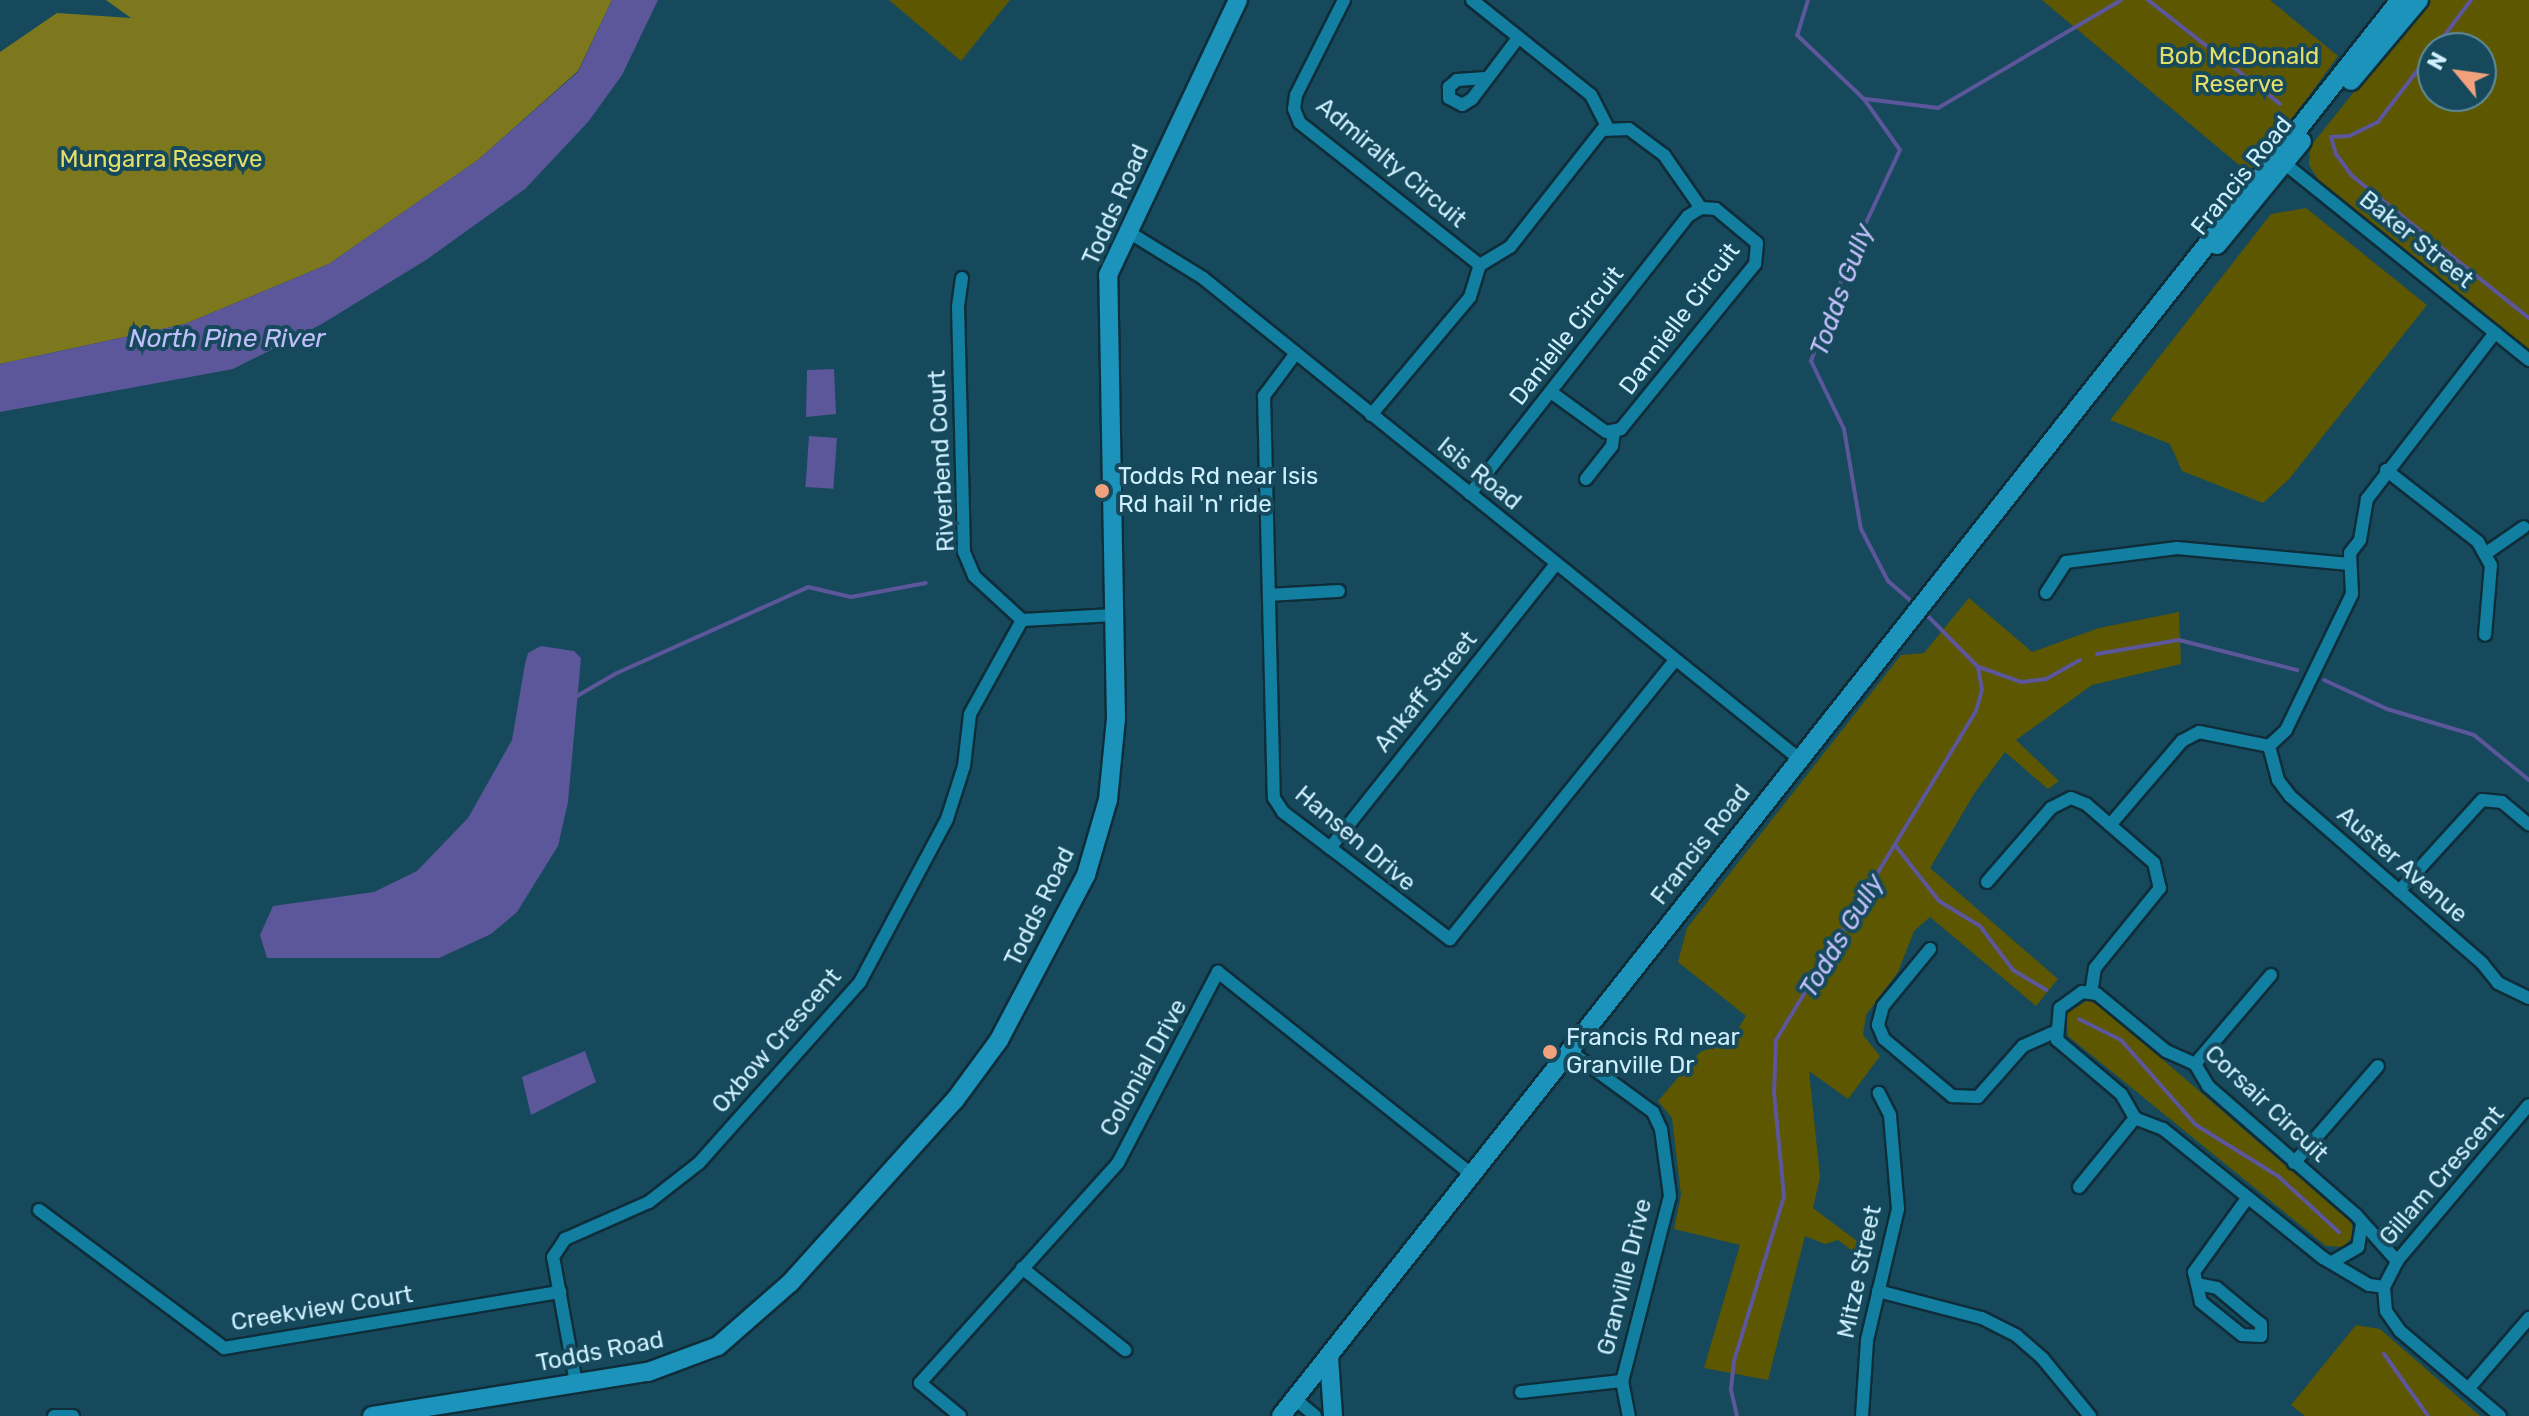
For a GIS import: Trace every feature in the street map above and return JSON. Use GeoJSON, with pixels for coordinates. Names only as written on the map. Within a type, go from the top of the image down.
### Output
{"type":"FeatureCollection","features":[{"type":"Feature","properties":{"kind":"main road","name":"Todds Road"},"geometry":{"type":"LineString","coordinates":[[372,1416],[648,1372],[718,1346],[790,1283],[981,1066],[1072,905],[1098,841],[1114,759],[1114,615],[1105,292],[1127,231],[1238,0]]}},
{"type":"Feature","properties":{"kind":"main road","name":"Francis Road"},"geometry":{"type":"LineString","coordinates":[[1281,1416],[1571,1052],[1941,576],[2160,305],[2230,231],[2280,159],[2400,0]]}},
{"type":"Feature","properties":{"kind":"main road","name":"Francis Road"},"geometry":{"type":"LineString","coordinates":[[2280,159],[2419,0]]}},
{"type":"Feature","properties":{"kind":"main road"},"geometry":{"type":"LineString","coordinates":[[1329,1357],[1333,1416]]}},
{"type":"Feature","properties":{"kind":"street","name":"Admiralty Circuit"},"geometry":{"type":"LineString","coordinates":[[1344,0],[1296,95],[1294,109],[1300,123],[1480,265]]}},
{"type":"Feature","properties":{"kind":"street"},"geometry":{"type":"LineString","coordinates":[[1472,0],[1591,95],[1607,127]]}},
{"type":"Feature","properties":{"kind":"street"},"geometry":{"type":"LineString","coordinates":[[1485,78],[1518,38]]}},
{"type":"Feature","properties":{"kind":"street"},"geometry":{"type":"LineString","coordinates":[[1371,415],[1470,297],[1480,265],[1510,247],[1597,133],[1607,127],[1629,129],[1664,155],[1701,208]]}},
{"type":"Feature","properties":{"kind":"street","name":"Baker Street"},"geometry":{"type":"LineString","coordinates":[[2280,159],[2529,360]]}},
{"type":"Feature","properties":{"kind":"street","name":"Danielle Circuit"},"geometry":{"type":"LineString","coordinates":[[1470,494],[1688,216],[1701,208]]}},
{"type":"Feature","properties":{"kind":"street","name":"Dannielle Circuit"},"geometry":{"type":"LineString","coordinates":[[1586,479],[1612,446],[1614,432],[1627,424],[1759,257],[1752,236],[1716,209],[1701,208]]}},
{"type":"Feature","properties":{"kind":"street","name":"Isis Road"},"geometry":{"type":"LineString","coordinates":[[1127,231],[1203,278],[1798,758]]}},
{"type":"Feature","properties":{"kind":"street","name":"Riverbend Court"},"geometry":{"type":"LineString","coordinates":[[962,278],[958,306],[964,552],[974,576],[1022,620]]}},
{"type":"Feature","properties":{"kind":"street"},"geometry":{"type":"LineString","coordinates":[[2110,825],[2182,741],[2199,732],[2269,746],[2286,730],[2352,594],[2349,564],[2367,499],[2386,470],[2495,333]]}},
{"type":"Feature","properties":{"kind":"street","name":"Hansen Drive"},"geometry":{"type":"LineString","coordinates":[[1296,353],[1264,396],[1274,798],[1283,812],[1450,939],[1675,660]]}},
{"type":"Feature","properties":{"kind":"street"},"geometry":{"type":"LineString","coordinates":[[1551,392],[1598,428],[1614,432]]}},
{"type":"Feature","properties":{"kind":"street"},"geometry":{"type":"LineString","coordinates":[[2386,470],[2478,542],[2485,554],[2492,596],[2485,635]]}},
{"type":"Feature","properties":{"kind":"street"},"geometry":{"type":"LineString","coordinates":[[2485,554],[2524,527]]}},
{"type":"Feature","properties":{"kind":"street"},"geometry":{"type":"LineString","coordinates":[[2046,593],[2066,562],[2177,548],[2349,564]]}},
{"type":"Feature","properties":{"kind":"street","name":"Ankaff Street"},"geometry":{"type":"LineString","coordinates":[[1330,848],[1556,564]]}},
{"type":"Feature","properties":{"kind":"street"},"geometry":{"type":"LineString","coordinates":[[1269,595],[1339,591]]}},
{"type":"Feature","properties":{"kind":"street"},"geometry":{"type":"LineString","coordinates":[[1022,620],[1114,615]]}},
{"type":"Feature","properties":{"kind":"street","name":"Oxbow Crescent"},"geometry":{"type":"LineString","coordinates":[[576,1383],[553,1257],[565,1239],[649,1202],[699,1163],[860,982],[947,819],[964,766],[970,714],[1022,620]]}},
{"type":"Feature","properties":{"kind":"street","name":"Auster Avenue"},"geometry":{"type":"LineString","coordinates":[[2269,746],[2278,780],[2290,796],[2498,983],[2529,998]]}},
{"type":"Feature","properties":{"kind":"street"},"geometry":{"type":"LineString","coordinates":[[1930,949],[1883,1006],[1878,1025],[1893,1048],[1952,1096],[1978,1097],[2023,1046],[2055,1032],[2066,1001],[2091,992],[2095,968],[2160,888],[2154,863],[2110,825],[2071,798],[2051,808],[1987,882]]}},
{"type":"Feature","properties":{"kind":"street"},"geometry":{"type":"LineString","coordinates":[[2399,891],[2482,800],[2502,802],[2529,825]]}},
{"type":"Feature","properties":{"kind":"street","name":"Colonial Drive"},"geometry":{"type":"LineString","coordinates":[[960,1416],[920,1383],[1118,1163],[1218,972],[1472,1175]]}},
{"type":"Feature","properties":{"kind":"street"},"geometry":{"type":"LineString","coordinates":[[2195,1064],[2271,975]]}},
{"type":"Feature","properties":{"kind":"street","name":"Corsair Circuit"},"geometry":{"type":"LineString","coordinates":[[2091,992],[2107,1000],[2166,1051],[2195,1064],[2208,1086],[2362,1225],[2377,1244]]}},
{"type":"Feature","properties":{"kind":"street"},"geometry":{"type":"LineString","coordinates":[[2055,1032],[2063,1047],[2121,1094],[2135,1118],[2163,1129],[2248,1197],[2369,1285],[2384,1287],[2392,1321],[2500,1416]]}},
{"type":"Feature","properties":{"kind":"street","name":"Granville Drive"},"geometry":{"type":"LineString","coordinates":[[1571,1052],[1651,1116],[1653,1112],[1661,1129],[1670,1196],[1622,1381],[1629,1416]]}},
{"type":"Feature","properties":{"kind":"street"},"geometry":{"type":"LineString","coordinates":[[2294,1163],[2378,1066]]}},
{"type":"Feature","properties":{"kind":"street","name":"Mitze Street"},"geometry":{"type":"LineString","coordinates":[[1862,1416],[1867,1340],[1898,1209],[1898,1176],[1890,1115],[1879,1093]]}},
{"type":"Feature","properties":{"kind":"street","name":"Gillam Crescent"},"geometry":{"type":"LineString","coordinates":[[2384,1287],[2397,1261],[2529,1105]]}},
{"type":"Feature","properties":{"kind":"street"},"geometry":{"type":"LineString","coordinates":[[2079,1187],[2135,1118]]}},
{"type":"Feature","properties":{"kind":"street"},"geometry":{"type":"LineString","coordinates":[[2198,1284],[2217,1288],[2261,1324],[2261,1336],[2242,1335],[2201,1302],[2198,1284],[2196,1264],[2248,1197]]}},
{"type":"Feature","properties":{"kind":"street","name":"Creekview Court"},"geometry":{"type":"LineString","coordinates":[[39,1210],[224,1348],[560,1292]]}},
{"type":"Feature","properties":{"kind":"street"},"geometry":{"type":"LineString","coordinates":[[2354,1273],[2355,1250],[2362,1225]]}},
{"type":"Feature","properties":{"kind":"street"},"geometry":{"type":"LineString","coordinates":[[2334,1261],[2355,1250],[2377,1244],[2397,1261]]}},
{"type":"Feature","properties":{"kind":"street"},"geometry":{"type":"LineString","coordinates":[[1022,1268],[1125,1350]]}},
{"type":"Feature","properties":{"kind":"street"},"geometry":{"type":"LineString","coordinates":[[1878,1291],[1982,1318],[2017,1336],[2090,1416]]}},
{"type":"Feature","properties":{"kind":"street"},"geometry":{"type":"LineString","coordinates":[[2468,1389],[2529,1318]]}},
{"type":"Feature","properties":{"kind":"street"},"geometry":{"type":"LineString","coordinates":[[1521,1392],[1622,1381]]}},
{"type":"Feature","properties":{"kind":"street"},"geometry":{"type":"LineString","coordinates":[[1295,1399],[1315,1416]]}},
{"type":"Feature","properties":{"kind":"street"},"geometry":{"type":"LineString","coordinates":[[54,1416],[73,1416]]}},
{"type":"Feature","properties":{"kind":"green space","name":"Mungarra Reserve"},"geometry":{"type":"Polygon","coordinates":[[[106,0],[612,0],[578,71],[478,160],[329,264],[185,324],[0,364],[0,52],[57,13],[131,18],[106,0]]]}},
{"type":"Feature","properties":{"kind":"green space"},"geometry":{"type":"Polygon","coordinates":[[[889,0],[1010,0],[961,61],[889,0]]]}},
{"type":"Feature","properties":{"kind":"green space","name":"Bob McDonald Reserve"},"geometry":{"type":"Polygon","coordinates":[[[2042,0],[2270,0],[2338,56],[2251,175],[2042,0]]]}},
{"type":"Feature","properties":{"kind":"green space"},"geometry":{"type":"Polygon","coordinates":[[[2427,0],[2529,0],[2529,349],[2319,181],[2309,165],[2310,147],[2427,0]]]}},
{"type":"Feature","properties":{"kind":"green space"},"geometry":{"type":"Polygon","coordinates":[[[2306,208],[2427,305],[2289,479],[2263,503],[2182,471],[2170,444],[2110,420],[2271,214],[2306,208]]]}},
{"type":"Feature","properties":{"kind":"green space"},"geometry":{"type":"Polygon","coordinates":[[[1969,598],[2032,652],[2099,628],[2179,612],[2181,664],[2092,685],[2016,740],[2059,781],[2048,789],[2005,752],[1974,794],[1930,868],[2058,979],[2036,1006],[1930,917],[1914,931],[1898,972],[1866,1015],[1863,1035],[1880,1056],[1848,1099],[1809,1071],[1820,1177],[1813,1208],[1869,1250],[1869,1264],[1838,1240],[1825,1244],[1805,1236],[1768,1380],[1704,1368],[1740,1245],[1674,1229],[1681,1195],[1672,1118],[1658,1101],[1700,1052],[1730,1042],[1746,1016],[1678,962],[1687,928],[1901,655],[1924,653],[1969,598]]]}},
{"type":"Feature","properties":{"kind":"green space"},"geometry":{"type":"Polygon","coordinates":[[[2088,1000],[2102,1007],[2352,1223],[2353,1236],[2344,1247],[2326,1246],[2068,1036],[2066,1014],[2088,1000]]]}},
{"type":"Feature","properties":{"kind":"green space"},"geometry":{"type":"Polygon","coordinates":[[[2356,1325],[2380,1329],[2480,1416],[2305,1416],[2291,1405],[2356,1325]]]}},
{"type":"Feature","properties":{"kind":"water","name":"North Pine River"},"geometry":{"type":"Polygon","coordinates":[[[612,0],[658,0],[622,75],[588,122],[525,189],[426,260],[320,325],[233,369],[0,412],[0,364],[185,324],[329,264],[478,160],[578,72],[612,0]]]}},
{"type":"Feature","properties":{"kind":"water"},"geometry":{"type":"Polygon","coordinates":[[[834,369],[836,414],[806,417],[807,370],[834,369]]]}},
{"type":"Feature","properties":{"kind":"water"},"geometry":{"type":"Polygon","coordinates":[[[809,436],[837,438],[833,489],[805,487],[809,436]]]}},
{"type":"Feature","properties":{"kind":"water"},"geometry":{"type":"Polygon","coordinates":[[[541,646],[574,651],[581,658],[568,802],[558,846],[517,912],[491,934],[439,958],[267,958],[260,935],[273,906],[374,892],[417,871],[468,818],[512,740],[528,653],[541,646]]]}},
{"type":"Feature","properties":{"kind":"water"},"geometry":{"type":"Polygon","coordinates":[[[585,1051],[596,1082],[531,1115],[522,1077],[585,1051]]]}},
{"type":"Feature","properties":{"kind":"waterway","name":"Todds Gully"},"geometry":{"type":"LineString","coordinates":[[1808,0],[1797,35],[1864,99],[1900,150],[1852,253],[1811,361],[1844,429],[1861,529],[1888,581],[1916,605]]}},
{"type":"Feature","properties":{"kind":"waterway"},"geometry":{"type":"LineString","coordinates":[[1866,99],[1938,108],[2121,0]]}},
{"type":"Feature","properties":{"kind":"waterway"},"geometry":{"type":"LineString","coordinates":[[2148,0],[2280,104]]}},
{"type":"Feature","properties":{"kind":"waterway"},"geometry":{"type":"LineString","coordinates":[[2447,32],[2471,0]]}},
{"type":"Feature","properties":{"kind":"waterway"},"geometry":{"type":"LineString","coordinates":[[2417,71],[2378,122],[2349,136],[2331,137],[2336,154],[2351,175],[2529,318]]}},
{"type":"Feature","properties":{"kind":"waterway"},"geometry":{"type":"LineString","coordinates":[[577,696],[617,673],[808,587],[851,597],[926,583]]}},
{"type":"Feature","properties":{"kind":"waterway","name":"Todds Gully"},"geometry":{"type":"LineString","coordinates":[[1737,1416],[1731,1389],[1734,1361],[1784,1196],[1774,1093],[1776,1040],[1976,711],[1982,690],[1978,667],[1923,611]]}},
{"type":"Feature","properties":{"kind":"waterway"},"geometry":{"type":"LineString","coordinates":[[2097,654],[2179,640],[2297,670]]}},
{"type":"Feature","properties":{"kind":"waterway"},"geometry":{"type":"LineString","coordinates":[[1979,667],[2021,682],[2046,679],[2080,660]]}},
{"type":"Feature","properties":{"kind":"waterway"},"geometry":{"type":"LineString","coordinates":[[2324,680],[2387,709],[2474,735],[2529,780]]}},
{"type":"Feature","properties":{"kind":"waterway"},"geometry":{"type":"LineString","coordinates":[[1895,845],[1939,901],[1980,926],[2013,970],[2046,990]]}},
{"type":"Feature","properties":{"kind":"waterway"},"geometry":{"type":"LineString","coordinates":[[2079,1019],[2121,1040],[2196,1125],[2278,1176],[2339,1232]]}},
{"type":"Feature","properties":{"kind":"waterway"},"geometry":{"type":"LineString","coordinates":[[2384,1354],[2428,1416]]}},
{"type":"Feature","properties":{"kind":"place","name":"Todds Rd near Isis Rd hail 'n' ride"},"geometry":{"type":"Point","coordinates":[1102,491]}},
{"type":"Feature","properties":{"kind":"place","name":"Francis Rd near Granville Dr"},"geometry":{"type":"Point","coordinates":[1550,1052]}}]}
